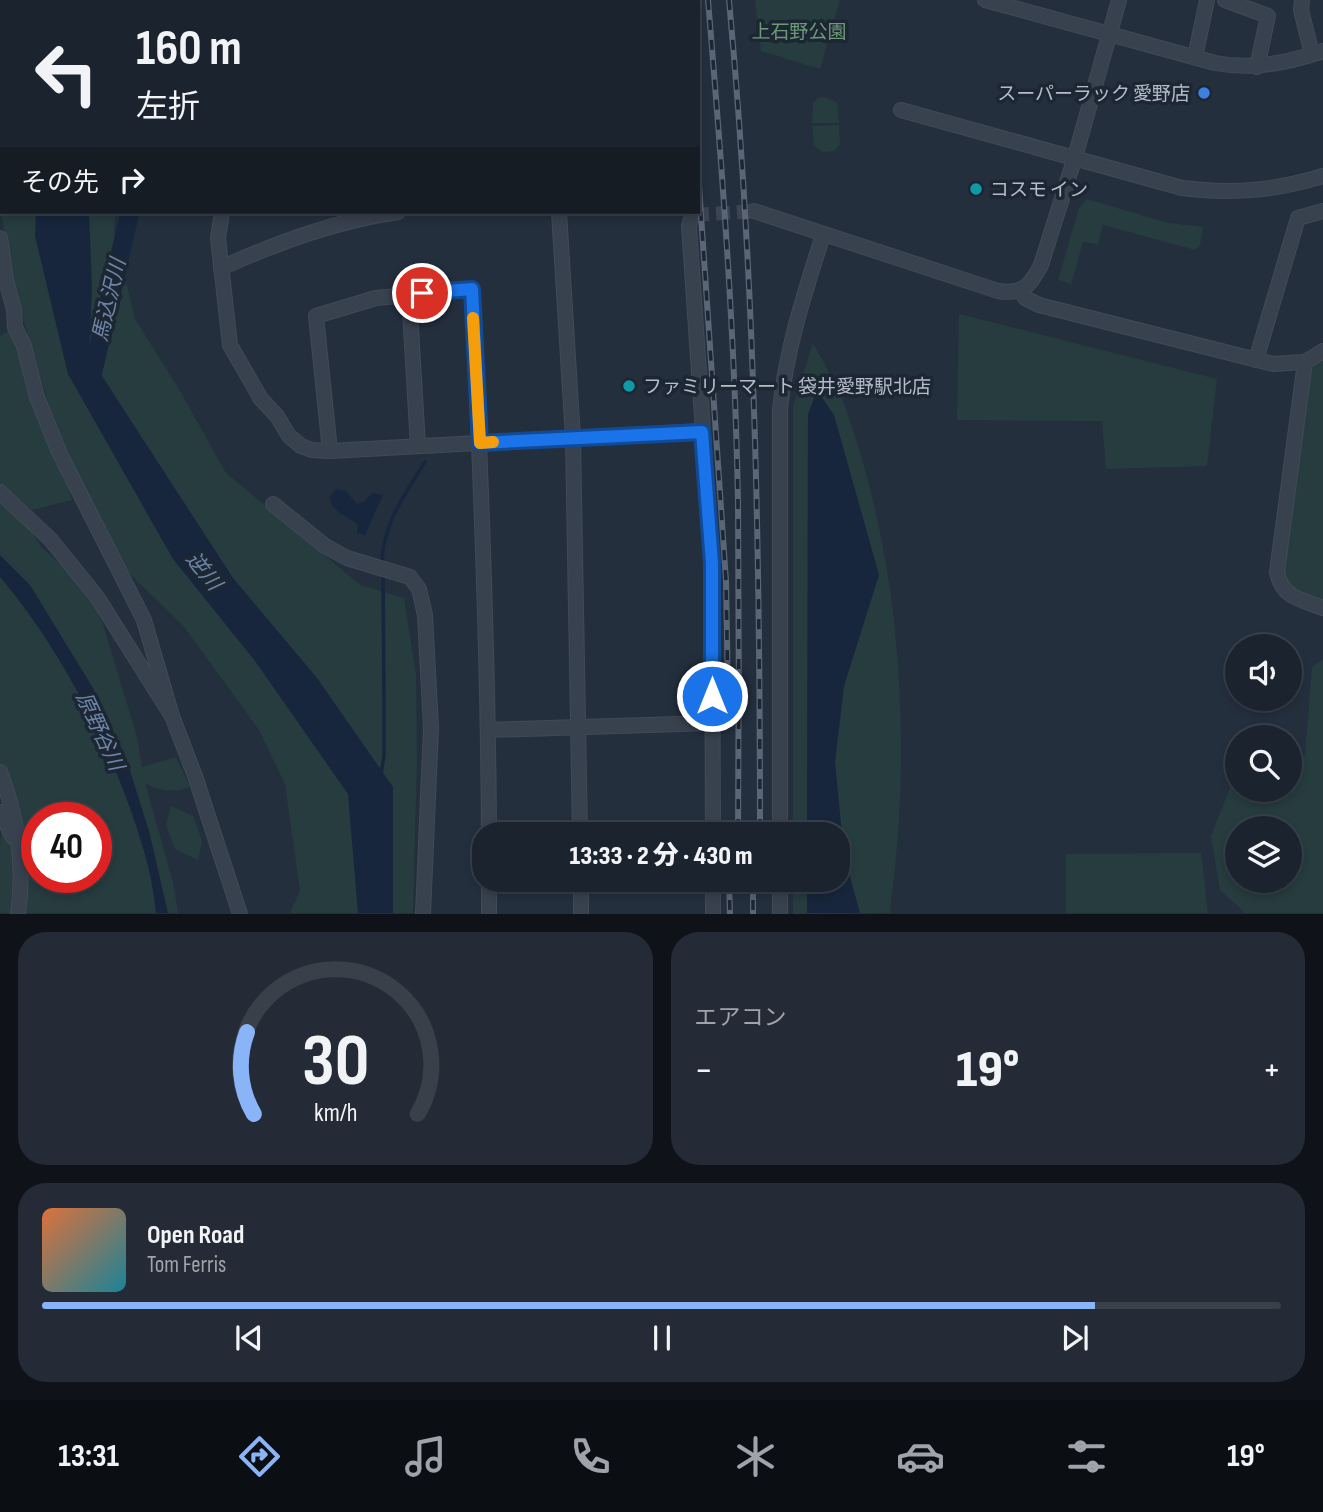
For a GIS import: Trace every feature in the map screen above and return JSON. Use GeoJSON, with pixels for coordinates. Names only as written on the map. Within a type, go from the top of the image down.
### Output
{"type":"FeatureCollection","features":[{"type":"Feature","properties":{"kind":"street"},"geometry":{"type":"LineString","coordinates":[[985,0],[1020,5],[1225,65],[1257,67],[1317,52],[1301,10],[1302,0]]}},
{"type":"Feature","properties":{"kind":"street"},"geometry":{"type":"LineString","coordinates":[[754,211],[998,291],[1012,293],[1021,290],[1032,281],[1041,265],[1075,157],[1119,0]]}},
{"type":"Feature","properties":{"kind":"street"},"geometry":{"type":"LineString","coordinates":[[1195,57],[1207,0]]}},
{"type":"Feature","properties":{"kind":"street"},"geometry":{"type":"LineString","coordinates":[[1225,0],[1268,16],[1257,67]]}},
{"type":"Feature","properties":{"kind":"street"},"geometry":{"type":"LineString","coordinates":[[901,110],[1182,188],[1213,192],[1276,189],[1323,176]]}},
{"type":"Feature","properties":{"kind":"street"},"geometry":{"type":"LineString","coordinates":[[1256,360],[1298,218],[1323,211]]}},
{"type":"Feature","properties":{"kind":"street"},"geometry":{"type":"LineString","coordinates":[[222,214],[218,238],[230,345],[261,399],[289,436],[301,446],[330,451],[702,432]]}},
{"type":"Feature","properties":{"kind":"street"},"geometry":{"type":"LineString","coordinates":[[221,268],[278,243],[322,228],[384,214]]}},
{"type":"Feature","properties":{"kind":"street"},"geometry":{"type":"LineString","coordinates":[[559,214],[573,438],[580,822]]}},
{"type":"Feature","properties":{"kind":"street"},"geometry":{"type":"LineString","coordinates":[[695,215],[689,226],[712,563],[713,822]]}},
{"type":"Feature","properties":{"kind":"street"},"geometry":{"type":"LineString","coordinates":[[780,822],[780,409],[784,370],[793,330],[823,235]]}},
{"type":"Feature","properties":{"kind":"street"},"geometry":{"type":"LineString","coordinates":[[0,238],[15,327],[37,397],[59,452],[144,620],[172,716],[195,776],[240,914]]}},
{"type":"Feature","properties":{"kind":"street"},"geometry":{"type":"LineString","coordinates":[[330,451],[316,316],[376,299],[472,289],[480,443],[489,822]]}},
{"type":"Feature","properties":{"kind":"street"},"geometry":{"type":"LineString","coordinates":[[1021,290],[1025,298],[1039,304],[1273,364],[1305,362],[1323,351]]}},
{"type":"Feature","properties":{"kind":"street"},"geometry":{"type":"LineString","coordinates":[[409,294],[418,446]]}},
{"type":"Feature","properties":{"kind":"street"},"geometry":{"type":"LineString","coordinates":[[1305,362],[1276,572],[1279,584],[1285,592],[1323,608]]}},
{"type":"Feature","properties":{"kind":"street"},"geometry":{"type":"LineString","coordinates":[[0,492],[51,540],[97,597],[172,716]]}},
{"type":"Feature","properties":{"kind":"street"},"geometry":{"type":"LineString","coordinates":[[273,504],[325,546],[347,558],[410,576],[419,589],[425,614],[431,728],[424,914]]}},
{"type":"Feature","properties":{"kind":"street"},"geometry":{"type":"LineString","coordinates":[[488,730],[712,723]]}},
{"type":"Feature","properties":{"kind":"street"},"geometry":{"type":"LineString","coordinates":[[0,772],[17,828],[20,851],[17,911]]}},
{"type":"Feature","properties":{"kind":"street"},"geometry":{"type":"LineString","coordinates":[[0,812],[20,851]]}},
{"type":"Feature","properties":{"kind":"street"},"geometry":{"type":"LineString","coordinates":[[489,892],[489,914]]}},
{"type":"Feature","properties":{"kind":"street"},"geometry":{"type":"LineString","coordinates":[[580,892],[581,914]]}},
{"type":"Feature","properties":{"kind":"street"},"geometry":{"type":"LineString","coordinates":[[713,892],[713,914]]}},
{"type":"Feature","properties":{"kind":"street"},"geometry":{"type":"LineString","coordinates":[[780,892],[780,914]]}},
{"type":"Feature","properties":{"kind":"green space","name":"上石野公園"},"geometry":{"type":"Polygon","coordinates":[[[755,0],[840,0],[820,69],[761,51],[755,0]]]}},
{"type":"Feature","properties":{"kind":"green space"},"geometry":{"type":"Polygon","coordinates":[[[826,97],[837,103],[839,123],[812,123],[813,103],[818,98],[826,97]]]}},
{"type":"Feature","properties":{"kind":"green space"},"geometry":{"type":"Polygon","coordinates":[[[839,125],[840,144],[834,151],[823,152],[814,146],[812,126],[839,125]]]}},
{"type":"Feature","properties":{"kind":"green space"},"geometry":{"type":"Polygon","coordinates":[[[1087,199],[1168,223],[1203,227],[1200,245],[1195,250],[1103,225],[1098,244],[1083,242],[1071,284],[1058,280],[1079,208],[1087,199]]]}},
{"type":"Feature","properties":{"kind":"green space"},"geometry":{"type":"Polygon","coordinates":[[[1,214],[115,214],[114,231],[135,319],[180,391],[226,473],[360,585],[404,598],[416,675],[413,913],[290,913],[300,891],[285,784],[259,730],[185,628],[114,558],[54,422],[17,298],[1,214]]]}},
{"type":"Feature","properties":{"kind":"green space"},"geometry":{"type":"Polygon","coordinates":[[[959,314],[1217,379],[1207,466],[1106,469],[1102,421],[957,420],[959,314]]]}},
{"type":"Feature","properties":{"kind":"green space"},"geometry":{"type":"Polygon","coordinates":[[[15,327],[72,500],[32,510],[0,483],[0,336],[15,327]]]}},
{"type":"Feature","properties":{"kind":"green space"},"geometry":{"type":"Polygon","coordinates":[[[813,343],[841,396],[860,452],[873,500],[891,598],[897,647],[901,747],[899,826],[890,913],[793,914],[793,892],[850,892],[850,822],[793,822],[793,407],[813,343]]]}},
{"type":"Feature","properties":{"kind":"green space"},"geometry":{"type":"Polygon","coordinates":[[[1323,361],[1323,607],[1287,588],[1282,569],[1304,369],[1323,361]]]}},
{"type":"Feature","properties":{"kind":"green space"},"geometry":{"type":"Polygon","coordinates":[[[0,502],[26,524],[42,548],[66,569],[89,596],[103,624],[137,737],[142,767],[176,757],[190,787],[167,790],[145,783],[173,882],[178,913],[0,913],[0,848],[6,787],[0,775],[0,502]]]}},
{"type":"Feature","properties":{"kind":"green space"},"geometry":{"type":"Polygon","coordinates":[[[1323,659],[1323,913],[1245,913],[1220,890],[1211,836],[1225,801],[1302,802],[1302,756],[1305,756],[1312,667],[1323,659]]]}},
{"type":"Feature","properties":{"kind":"green space"},"geometry":{"type":"Polygon","coordinates":[[[171,806],[193,816],[202,841],[198,860],[175,849],[166,825],[171,806]]]}},
{"type":"Feature","properties":{"kind":"green space"},"geometry":{"type":"Polygon","coordinates":[[[1201,853],[1208,913],[1066,913],[1066,854],[1201,853]]]}},
{"type":"Feature","properties":{"kind":"water","name":"逆川"},"geometry":{"type":"Polygon","coordinates":[[[36,214],[89,214],[92,288],[89,356],[233,578],[317,678],[393,787],[393,913],[358,913],[348,794],[255,661],[173,559],[68,374],[35,236],[36,214]]]}},
{"type":"Feature","properties":{"kind":"water"},"geometry":{"type":"Polygon","coordinates":[[[817,390],[834,415],[879,575],[844,686],[835,762],[841,822],[807,822],[808,414],[817,390]]]}},
{"type":"Feature","properties":{"kind":"water"},"geometry":{"type":"Polygon","coordinates":[[[338,489],[346,491],[357,504],[372,493],[383,495],[365,535],[357,533],[357,524],[333,507],[330,497],[338,489]]]}},
{"type":"Feature","properties":{"kind":"water","name":"原野谷川"},"geometry":{"type":"Polygon","coordinates":[[[0,555],[30,585],[93,688],[126,758],[149,831],[168,913],[156,913],[149,872],[137,829],[107,752],[69,676],[24,607],[0,577],[0,555]]]}},
{"type":"Feature","properties":{"kind":"water"},"geometry":{"type":"Polygon","coordinates":[[[850,877],[860,913],[807,913],[807,892],[850,892],[850,877]]]}},
{"type":"Feature","properties":{"kind":"waterway","name":"馬込沢川"},"geometry":{"type":"LineString","coordinates":[[89,388],[130,214]]}},
{"type":"Feature","properties":{"kind":"waterway"},"geometry":{"type":"LineString","coordinates":[[382,564],[390,523],[425,462]]}},
{"type":"Feature","properties":{"kind":"waterway"},"geometry":{"type":"LineString","coordinates":[[381,774],[384,756],[383,572]]}},
{"type":"Feature","properties":{"kind":"tunnel"},"geometry":{"type":"LineString","coordinates":[[695,215],[754,211]]}},
{"type":"Feature","properties":{"kind":"railway"},"geometry":{"type":"LineString","coordinates":[[708,0],[734,376],[739,585],[738,822]]}},
{"type":"Feature","properties":{"kind":"railway"},"geometry":{"type":"LineString","coordinates":[[729,0],[745,209],[754,417],[760,822]]}},
{"type":"Feature","properties":{"kind":"railway"},"geometry":{"type":"LineString","coordinates":[[700,200],[726,581],[728,695]]}},
{"type":"Feature","properties":{"kind":"railway"},"geometry":{"type":"LineString","coordinates":[[729,892],[730,914]]}},
{"type":"Feature","properties":{"kind":"railway"},"geometry":{"type":"LineString","coordinates":[[753,892],[753,914]]}},
{"type":"Feature","properties":{"kind":"slow traffic"},"geometry":{"type":"LineString","coordinates":[[473,318],[480,443],[493,442]]}},
{"type":"Feature","properties":{"kind":"place","name":"スーパーラック 愛野店"},"geometry":{"type":"Point","coordinates":[1204,93]}},
{"type":"Feature","properties":{"kind":"place","name":"コスモ イン"},"geometry":{"type":"Point","coordinates":[976,189]}},
{"type":"Feature","properties":{"kind":"place","name":"ファミリーマート 袋井愛野駅北店"},"geometry":{"type":"Point","coordinates":[629,386]}},
{"type":"Feature","properties":{"kind":"route"},"geometry":{"type":"LineString","coordinates":[[422,293],[472,289],[480,443],[702,432],[712,563],[712,696]]}}]}
